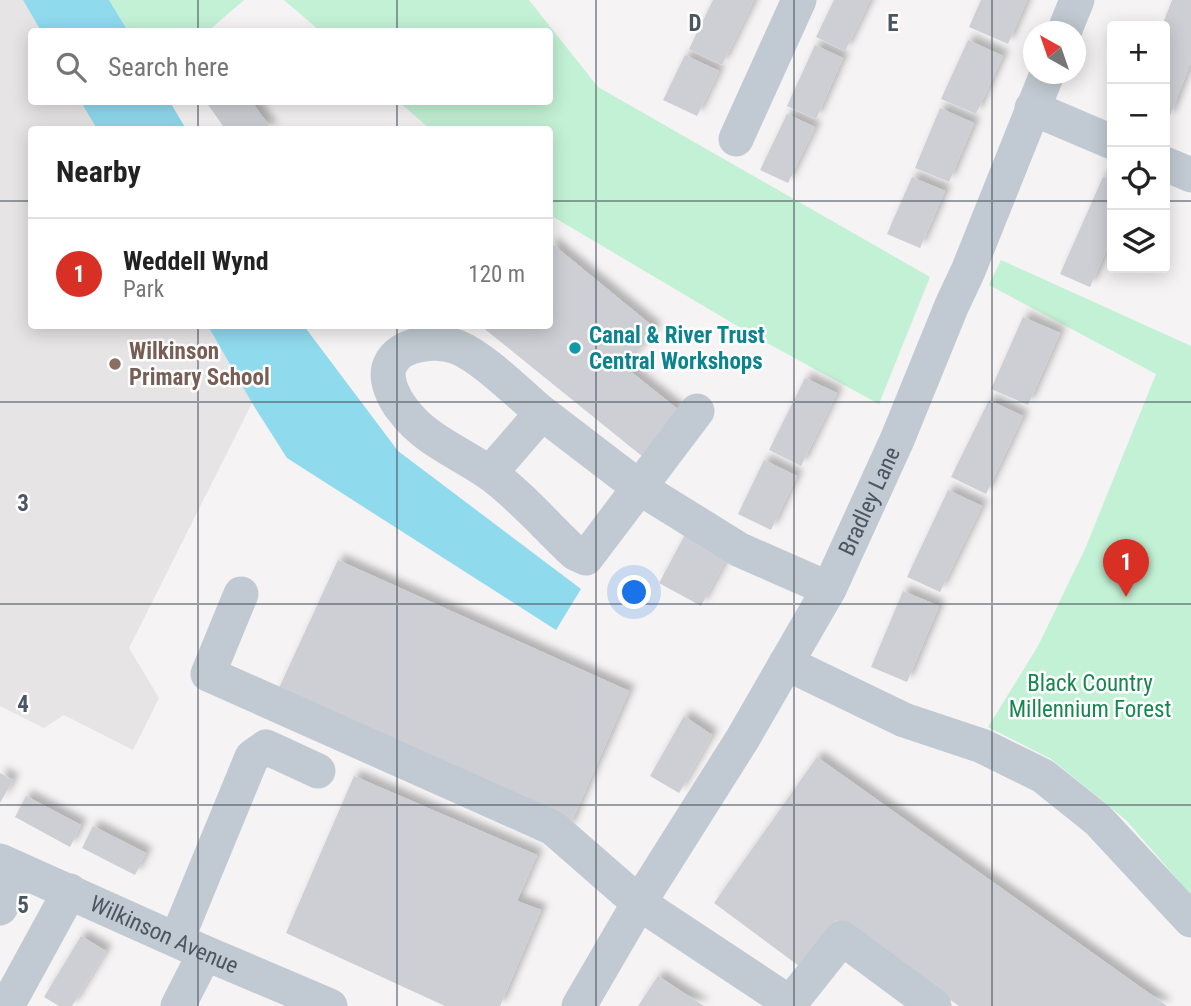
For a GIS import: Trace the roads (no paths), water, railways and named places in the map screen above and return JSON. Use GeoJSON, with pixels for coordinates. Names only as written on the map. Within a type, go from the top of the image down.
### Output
{"type":"FeatureCollection","features":[{"type":"Feature","properties":{"kind":"street"},"geometry":{"type":"LineString","coordinates":[[736,139],[799,0]]}},
{"type":"Feature","properties":{"kind":"street"},"geometry":{"type":"LineString","coordinates":[[1068,21],[1077,0]]}},
{"type":"Feature","properties":{"kind":"street","name":"Bradley Lane"},"geometry":{"type":"LineString","coordinates":[[579,1006],[639,903],[743,738],[829,589],[897,440],[1043,84]]}},
{"type":"Feature","properties":{"kind":"street"},"geometry":{"type":"LineString","coordinates":[[1032,108],[1107,140]]}},
{"type":"Feature","properties":{"kind":"street"},"geometry":{"type":"LineString","coordinates":[[1170,166],[1191,175]]}},
{"type":"Feature","properties":{"kind":"street"},"geometry":{"type":"LineString","coordinates":[[697,411],[640,488],[586,558],[575,553],[490,473],[425,434],[401,408],[388,378],[390,365],[398,355],[424,345],[441,343],[457,347],[474,356],[640,488],[740,550],[829,589]]}},
{"type":"Feature","properties":{"kind":"street"},"geometry":{"type":"LineString","coordinates":[[490,473],[542,412]]}},
{"type":"Feature","properties":{"kind":"street"},"geometry":{"type":"LineString","coordinates":[[241,594],[208,674],[553,828],[639,903],[789,1005],[842,938],[934,1006]]}},
{"type":"Feature","properties":{"kind":"street"},"geometry":{"type":"LineString","coordinates":[[786,663],[904,720],[982,746],[1043,776],[1098,820],[1191,920]]}},
{"type":"Feature","properties":{"kind":"street"},"geometry":{"type":"LineString","coordinates":[[178,1006],[191,946],[253,757],[266,747],[318,771]]}},
{"type":"Feature","properties":{"kind":"street"},"geometry":{"type":"LineString","coordinates":[[0,908],[11,866]]}},
{"type":"Feature","properties":{"kind":"street","name":"Wilkinson Avenue"},"geometry":{"type":"LineString","coordinates":[[11,866],[330,1006]]}},
{"type":"Feature","properties":{"kind":"street"},"geometry":{"type":"LineString","coordinates":[[10,981],[70,891]]}},
{"type":"Feature","properties":{"kind":"water"},"geometry":{"type":"Polygon","coordinates":[[[23,0],[109,0],[126,28],[39,28],[23,0]]]}},
{"type":"Feature","properties":{"kind":"water"},"geometry":{"type":"Polygon","coordinates":[[[83,105],[172,105],[184,126],[95,126],[83,105]]]}},
{"type":"Feature","properties":{"kind":"water"},"geometry":{"type":"Polygon","coordinates":[[[210,329],[306,329],[398,451],[581,589],[556,630],[287,458],[210,329]]]}},
{"type":"Feature","properties":{"kind":"place","name":"Canal & River Trust Central Workshops"},"geometry":{"type":"Point","coordinates":[575,348]}},
{"type":"Feature","properties":{"kind":"place","name":"Wilkinson Primary School"},"geometry":{"type":"Point","coordinates":[115,364]}},
{"type":"Feature","properties":{"kind":"place","name":"Weddell Wynd"},"geometry":{"type":"Point","coordinates":[1126,597]}},
{"type":"Feature","properties":{"kind":"park label","name":"Black Country Millennium Forest"},"geometry":{"type":"Point","coordinates":[1090,696]}}]}
